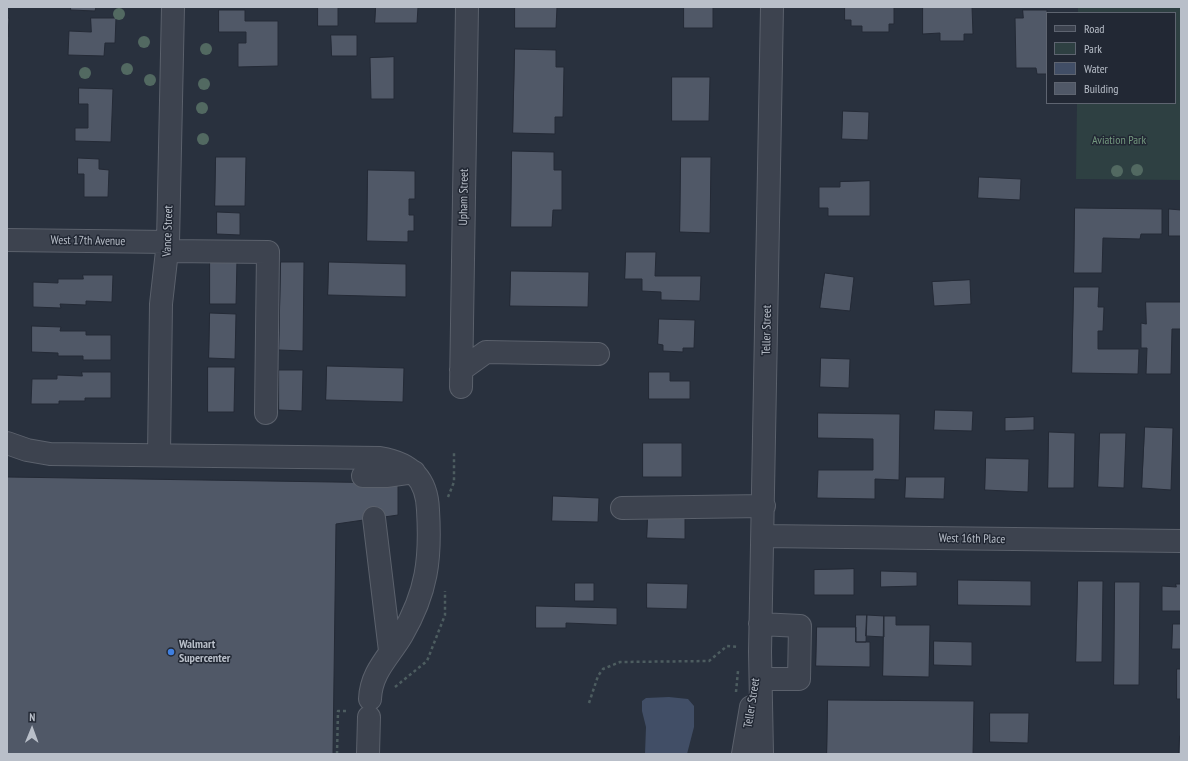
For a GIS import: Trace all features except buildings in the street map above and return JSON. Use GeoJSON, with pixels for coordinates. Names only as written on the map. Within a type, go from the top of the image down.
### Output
{"type":"FeatureCollection","features":[{"type":"Feature","properties":{"kind":"street","name":"Vance Street"},"geometry":{"type":"LineString","coordinates":[[159,455],[161,304],[168,246],[173,7]]}},
{"type":"Feature","properties":{"kind":"street","name":"Upham Street"},"geometry":{"type":"LineString","coordinates":[[467,7],[461,378],[486,352],[598,354]]}},
{"type":"Feature","properties":{"kind":"street","name":"Teller Street"},"geometry":{"type":"LineString","coordinates":[[743,754],[755,643],[763,536],[772,7]]}},
{"type":"Feature","properties":{"kind":"street","name":"West 17th Avenue"},"geometry":{"type":"LineString","coordinates":[[7,240],[168,246],[268,252],[266,412]]}},
{"type":"Feature","properties":{"kind":"street"},"geometry":{"type":"LineString","coordinates":[[7,443],[28,450],[50,454]]}},
{"type":"Feature","properties":{"kind":"street"},"geometry":{"type":"LineString","coordinates":[[7,455],[50,454],[380,458],[400,462],[414,472],[423,484],[428,499],[428,567],[422,591],[410,620],[375,676],[369,708],[368,754]]}},
{"type":"Feature","properties":{"kind":"street"},"geometry":{"type":"LineString","coordinates":[[363,476],[386,476],[414,472]]}},
{"type":"Feature","properties":{"kind":"street"},"geometry":{"type":"LineString","coordinates":[[622,508],[764,506]]}},
{"type":"Feature","properties":{"kind":"street"},"geometry":{"type":"LineString","coordinates":[[374,518],[390,651]]}},
{"type":"Feature","properties":{"kind":"street","name":"West 16th Place"},"geometry":{"type":"LineString","coordinates":[[763,536],[1181,541]]}},
{"type":"Feature","properties":{"kind":"street"},"geometry":{"type":"LineString","coordinates":[[755,643],[800,626],[799,679],[761,679]]}},
{"type":"Feature","properties":{"kind":"street","name":"Teller Street"},"geometry":{"type":"LineString","coordinates":[[755,643],[769,720],[762,754]]}},
{"type":"Feature","properties":{"kind":"path"},"geometry":{"type":"LineString","coordinates":[[738,647],[743,640],[755,643]]}},
{"type":"Feature","properties":{"kind":"path"},"geometry":{"type":"LineString","coordinates":[[589,703],[598,676],[603,669],[620,662],[709,661],[727,646],[738,647],[755,643]]}},
{"type":"Feature","properties":{"kind":"path"},"geometry":{"type":"LineString","coordinates":[[735,699],[738,669]]}},
{"type":"Feature","properties":{"kind":"green space","name":"Aviation Park"},"geometry":{"type":"Polygon","coordinates":[[[1078,7],[1181,7],[1181,180],[1076,179],[1077,104],[1176,104],[1176,12],[1078,12],[1078,7]]]}},
{"type":"Feature","properties":{"kind":"water"},"geometry":{"type":"Polygon","coordinates":[[[669,697],[688,699],[694,706],[694,727],[687,754],[645,754],[646,727],[642,711],[642,701],[646,698],[669,697]]]}},
{"type":"Feature","properties":{"kind":"place","name":"Walmart Supercenter"},"geometry":{"type":"Point","coordinates":[171,652]}}]}
